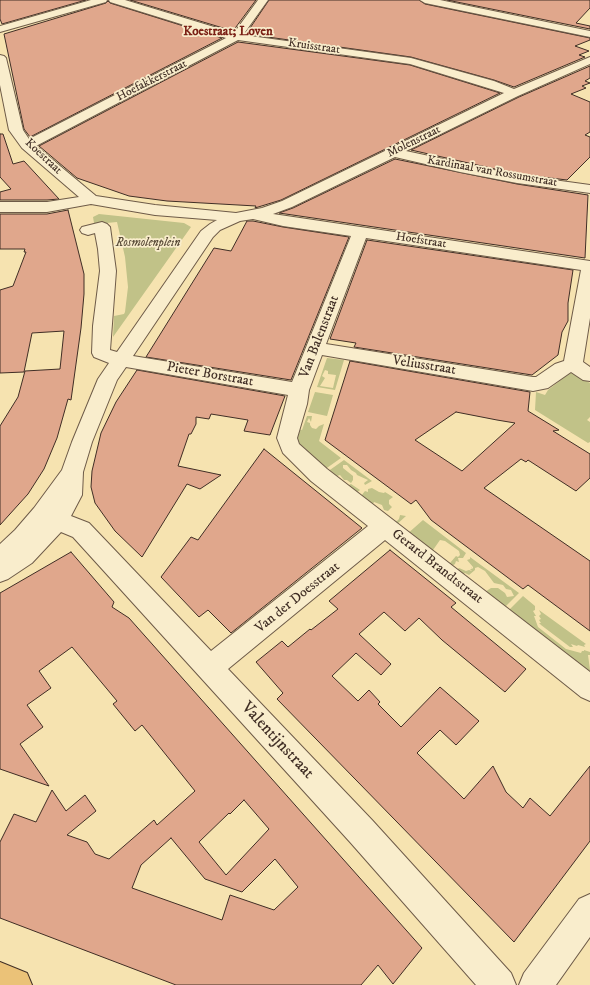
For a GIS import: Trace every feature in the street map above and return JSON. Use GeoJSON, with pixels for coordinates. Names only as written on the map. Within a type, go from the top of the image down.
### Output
{"type":"FeatureCollection","features":[{"type":"Feature","properties":{"kind":"main road"},"geometry":{"type":"LineString","coordinates":[[0,979],[15,985]]}},
{"type":"Feature","properties":{"kind":"street"},"geometry":{"type":"LineString","coordinates":[[0,29],[102,0]]}},
{"type":"Feature","properties":{"kind":"street","name":"Kruisstraat"},"geometry":{"type":"LineString","coordinates":[[114,0],[236,36],[411,61],[490,84],[514,93]]}},
{"type":"Feature","properties":{"kind":"street","name":"Hoefakkerstraat"},"geometry":{"type":"LineString","coordinates":[[27,146],[236,36],[263,0]]}},
{"type":"Feature","properties":{"kind":"street"},"geometry":{"type":"LineString","coordinates":[[426,0],[590,34]]}},
{"type":"Feature","properties":{"kind":"street","name":"Koestraat"},"geometry":{"type":"LineString","coordinates":[[0,58],[16,130],[27,146],[91,200]]}},
{"type":"Feature","properties":{"kind":"street","name":"Molenstraat"},"geometry":{"type":"LineString","coordinates":[[244,216],[287,204],[514,93],[590,60]]}},
{"type":"Feature","properties":{"kind":"street","name":"Kardinaal van Rossumstraat"},"geometry":{"type":"LineString","coordinates":[[394,152],[460,168],[585,184]]}},
{"type":"Feature","properties":{"kind":"street"},"geometry":{"type":"LineString","coordinates":[[0,207],[47,207],[91,200],[155,210],[244,216]]}},
{"type":"Feature","properties":{"kind":"street"},"geometry":{"type":"LineString","coordinates":[[0,558],[23,537],[50,517],[71,494],[72,472],[102,391],[121,360],[207,234],[216,227],[244,216]]}},
{"type":"Feature","properties":{"kind":"street","name":"Hoefstraat"},"geometry":{"type":"LineString","coordinates":[[244,216],[590,266]]}},
{"type":"Feature","properties":{"kind":"street"},"geometry":{"type":"LineString","coordinates":[[88,230],[102,227],[106,249],[108,271],[102,326],[101,353],[121,360]]}},
{"type":"Feature","properties":{"kind":"street","name":"Van Balenstraat"},"geometry":{"type":"LineString","coordinates":[[288,444],[288,433],[297,404],[299,390],[360,232]]}},
{"type":"Feature","properties":{"kind":"street"},"geometry":{"type":"LineString","coordinates":[[590,266],[572,365],[590,375]]}},
{"type":"Feature","properties":{"kind":"street","name":"Veliusstraat"},"geometry":{"type":"LineString","coordinates":[[316,348],[533,384],[541,383],[562,368],[572,365]]}},
{"type":"Feature","properties":{"kind":"street","name":"Pieter Borstraat"},"geometry":{"type":"LineString","coordinates":[[121,360],[299,390]]}},
{"type":"Feature","properties":{"kind":"street","name":"Gerard Brandtstraat"},"geometry":{"type":"LineString","coordinates":[[288,444],[294,453],[319,475],[590,688]]}},
{"type":"Feature","properties":{"kind":"street"},"geometry":{"type":"LineString","coordinates":[[0,572],[24,556],[48,532],[50,517]]}},
{"type":"Feature","properties":{"kind":"street","name":"Valentijnstraat"},"geometry":{"type":"LineString","coordinates":[[50,517],[81,530],[361,831],[499,985]]}},
{"type":"Feature","properties":{"kind":"street","name":"Van der Doesstraat"},"geometry":{"type":"LineString","coordinates":[[210,669],[385,526]]}},
{"type":"Feature","properties":{"kind":"street"},"geometry":{"type":"LineString","coordinates":[[536,985],[590,910]]}},
{"type":"Feature","properties":{"kind":"green space","name":"Rosmolenplein"},"geometry":{"type":"Polygon","coordinates":[[[99,214],[184,223],[191,227],[113,337],[114,316],[124,314],[125,312],[128,287],[125,257],[117,222],[96,224],[94,223],[93,217],[99,214]]]}},
{"type":"Feature","properties":{"kind":"green space"},"geometry":{"type":"Polygon","coordinates":[[[327,358],[344,360],[335,390],[317,387],[327,358]],[[325,370],[322,376],[325,378],[320,386],[333,388],[336,375],[328,374],[328,371],[325,370]]]}},
{"type":"Feature","properties":{"kind":"green space"},"geometry":{"type":"Polygon","coordinates":[[[571,372],[590,383],[590,417],[587,420],[590,422],[590,442],[588,443],[535,410],[536,392],[545,395],[548,390],[571,372]]]}},
{"type":"Feature","properties":{"kind":"green space"},"geometry":{"type":"Polygon","coordinates":[[[315,392],[333,395],[327,416],[308,412],[315,392]]]}},
{"type":"Feature","properties":{"kind":"green space"},"geometry":{"type":"Polygon","coordinates":[[[307,416],[312,416],[311,422],[309,418],[307,422],[310,423],[312,428],[316,429],[324,424],[319,441],[341,458],[324,470],[299,449],[294,428],[302,430],[307,416]]]}},
{"type":"Feature","properties":{"kind":"green space"},"geometry":{"type":"Polygon","coordinates":[[[344,460],[372,481],[365,485],[364,483],[368,480],[357,475],[347,465],[343,465],[343,468],[353,476],[353,480],[351,483],[344,480],[340,475],[337,476],[347,486],[351,484],[360,490],[355,494],[327,472],[344,460]]]}},
{"type":"Feature","properties":{"kind":"green space"},"geometry":{"type":"Polygon","coordinates":[[[372,488],[379,492],[385,492],[393,497],[389,500],[389,504],[392,507],[388,511],[384,510],[382,505],[374,502],[373,504],[391,520],[397,521],[400,515],[406,516],[395,526],[361,496],[365,491],[368,492],[368,489],[372,488]]]}},
{"type":"Feature","properties":{"kind":"green space"},"geometry":{"type":"Polygon","coordinates":[[[423,520],[466,553],[463,558],[458,558],[459,562],[456,561],[455,564],[449,568],[406,535],[423,520]],[[440,540],[433,550],[435,554],[450,563],[456,556],[458,557],[460,555],[459,551],[445,541],[440,540]]]}},
{"type":"Feature","properties":{"kind":"green space"},"geometry":{"type":"Polygon","coordinates":[[[470,557],[519,593],[502,610],[454,572],[459,568],[466,571],[472,571],[470,569],[472,569],[471,567],[473,569],[473,567],[467,560],[470,559],[470,557]],[[478,567],[475,568],[475,570],[469,575],[465,573],[462,575],[485,592],[491,588],[498,588],[505,593],[507,597],[514,596],[511,590],[506,589],[503,585],[494,583],[485,571],[478,567]]]}},
{"type":"Feature","properties":{"kind":"green space"},"geometry":{"type":"Polygon","coordinates":[[[523,596],[535,606],[535,610],[533,611],[536,616],[534,616],[538,627],[566,649],[581,653],[584,650],[590,652],[590,655],[588,655],[590,670],[585,675],[506,613],[523,596]]]}},
{"type":"Feature","properties":{"kind":"green space"},"geometry":{"type":"Polygon","coordinates":[[[539,610],[586,644],[584,645],[585,647],[571,644],[573,647],[570,647],[541,625],[539,623],[541,623],[539,616],[541,614],[539,610]]]}},
{"type":"Feature","properties":{"kind":"building"},"geometry":{"type":"Polygon","coordinates":[[[0,0],[86,0],[2,24],[0,19],[0,0]]]}},
{"type":"Feature","properties":{"kind":"building"},"geometry":{"type":"Polygon","coordinates":[[[130,0],[256,0],[233,31],[130,0]]]}},
{"type":"Feature","properties":{"kind":"building"},"geometry":{"type":"Polygon","coordinates":[[[269,0],[419,0],[425,4],[590,38],[590,40],[575,46],[589,51],[579,55],[585,57],[514,87],[411,57],[246,34],[269,0]]]}},
{"type":"Feature","properties":{"kind":"building"},"geometry":{"type":"Polygon","coordinates":[[[447,0],[590,0],[590,8],[576,23],[590,26],[590,29],[447,0]]]}},
{"type":"Feature","properties":{"kind":"building"},"geometry":{"type":"Polygon","coordinates":[[[108,1],[110,3],[222,38],[30,137],[24,129],[4,34],[106,3],[108,1]]]}},
{"type":"Feature","properties":{"kind":"building"},"geometry":{"type":"Polygon","coordinates":[[[238,42],[410,65],[500,93],[281,200],[255,208],[256,206],[167,201],[129,196],[77,178],[39,146],[238,42]]]}},
{"type":"Feature","properties":{"kind":"building"},"geometry":{"type":"Polygon","coordinates":[[[590,66],[590,78],[585,81],[590,83],[582,86],[586,88],[571,94],[590,102],[590,132],[585,135],[590,137],[590,157],[567,180],[517,174],[411,150],[519,97],[590,66]]]}},
{"type":"Feature","properties":{"kind":"building"},"geometry":{"type":"Polygon","coordinates":[[[0,134],[3,134],[13,164],[24,161],[59,199],[0,200],[0,192],[11,189],[0,177],[0,134]]]}},
{"type":"Feature","properties":{"kind":"building"},"geometry":{"type":"Polygon","coordinates":[[[395,159],[517,184],[588,195],[585,258],[279,213],[293,208],[395,159]]]}},
{"type":"Feature","properties":{"kind":"building"},"geometry":{"type":"Polygon","coordinates":[[[68,210],[84,274],[81,328],[71,400],[68,399],[57,438],[44,469],[28,494],[0,525],[0,426],[18,397],[25,371],[60,369],[64,331],[32,333],[24,372],[0,373],[0,290],[13,286],[26,252],[24,252],[25,249],[0,249],[0,214],[47,214],[68,210]]]}},
{"type":"Feature","properties":{"kind":"building"},"geometry":{"type":"Polygon","coordinates":[[[247,221],[349,237],[291,380],[146,357],[214,248],[231,251],[247,221]]]}},
{"type":"Feature","properties":{"kind":"building"},"geometry":{"type":"Polygon","coordinates":[[[367,240],[573,270],[568,303],[568,321],[562,332],[558,355],[532,375],[354,347],[356,343],[330,339],[367,240]]]}},
{"type":"Feature","properties":{"kind":"building"},"geometry":{"type":"Polygon","coordinates":[[[350,361],[530,392],[528,411],[559,430],[553,431],[590,454],[590,478],[576,491],[528,460],[526,462],[521,459],[484,488],[590,561],[590,631],[528,585],[523,589],[431,520],[416,500],[411,504],[325,440],[350,361]],[[456,412],[415,440],[462,471],[515,423],[456,412]]]}},
{"type":"Feature","properties":{"kind":"building"},"geometry":{"type":"Polygon","coordinates":[[[137,370],[285,396],[270,435],[244,431],[248,420],[211,414],[209,419],[196,417],[196,424],[191,434],[189,434],[178,466],[221,475],[200,489],[187,484],[142,557],[115,531],[95,503],[91,487],[92,471],[101,433],[116,402],[137,370]]]}},
{"type":"Feature","properties":{"kind":"building"},"geometry":{"type":"Polygon","coordinates":[[[264,449],[362,528],[231,633],[208,610],[199,617],[161,577],[191,537],[198,540],[264,449]]]}},
{"type":"Feature","properties":{"kind":"building"},"geometry":{"type":"Polygon","coordinates":[[[390,550],[456,603],[451,607],[526,669],[505,692],[442,640],[419,618],[405,631],[384,612],[359,634],[391,664],[381,675],[356,653],[332,676],[358,701],[369,690],[380,702],[378,704],[401,727],[440,687],[479,721],[456,745],[440,730],[417,753],[464,799],[493,766],[506,792],[523,808],[530,798],[550,816],[590,766],[590,841],[514,942],[277,699],[283,693],[256,662],[282,641],[288,647],[338,609],[329,601],[390,550]]]}},
{"type":"Feature","properties":{"kind":"building"},"geometry":{"type":"Polygon","coordinates":[[[71,552],[114,602],[112,607],[129,618],[422,948],[393,984],[378,965],[361,985],[176,985],[0,918],[0,842],[14,814],[36,822],[52,790],[66,811],[85,795],[96,811],[67,835],[87,842],[95,854],[109,859],[154,820],[157,825],[195,791],[142,725],[135,731],[113,704],[117,701],[72,647],[39,671],[51,688],[27,705],[43,727],[20,744],[49,786],[0,769],[0,593],[71,552]],[[244,800],[199,842],[226,875],[269,829],[244,800]],[[171,838],[141,865],[132,888],[222,920],[230,895],[274,910],[298,887],[275,859],[242,892],[205,879],[171,838]]]}},
{"type":"Feature","properties":{"kind":"district","name":"Koestraat; Loven"},"geometry":{"type":"Point","coordinates":[228,32]}}]}
